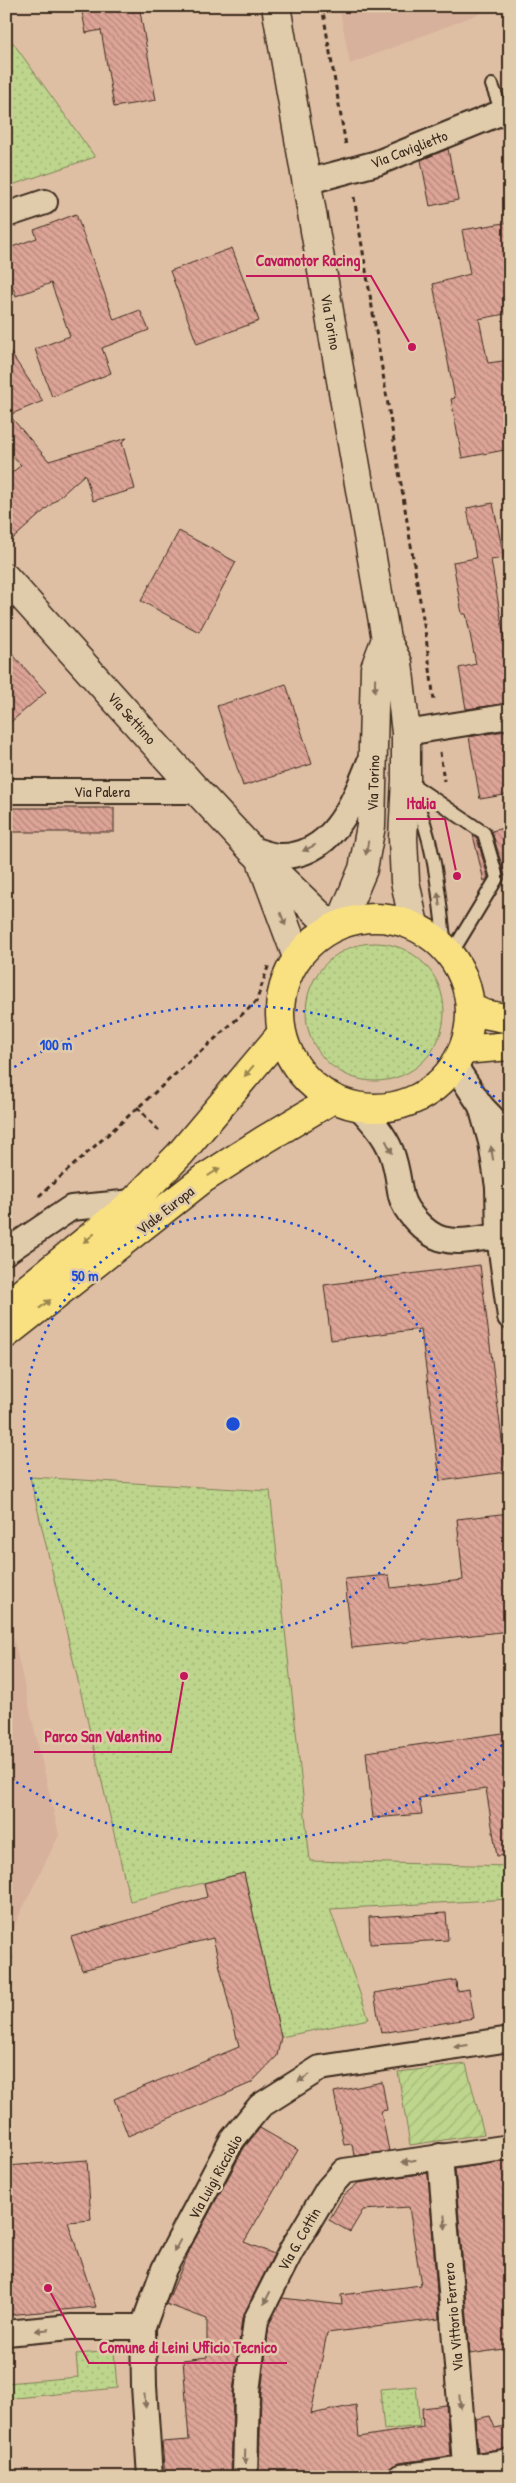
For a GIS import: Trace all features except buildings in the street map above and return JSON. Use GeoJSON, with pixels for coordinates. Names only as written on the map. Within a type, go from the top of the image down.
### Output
{"type":"FeatureCollection","features":[{"type":"Feature","properties":{"kind":"main road","name":"Via Torino"},"geometry":{"type":"LineString","coordinates":[[276,6],[386,639],[398,663],[406,733],[403,838],[405,880],[414,925]]}},
{"type":"Feature","properties":{"kind":"main road","name":"Via Settimo"},"geometry":{"type":"LineString","coordinates":[[6,578],[197,791],[256,853],[336,925]]}},
{"type":"Feature","properties":{"kind":"main road","name":"Via Torino"},"geometry":{"type":"LineString","coordinates":[[336,925],[363,870],[371,826],[375,668],[386,639]]}},
{"type":"Feature","properties":{"kind":"main road","name":"Via Settimo"},"geometry":{"type":"LineString","coordinates":[[256,853],[284,956]]}},
{"type":"Feature","properties":{"kind":"main road"},"geometry":{"type":"LineString","coordinates":[[474,997],[470,1030],[459,1058],[444,1080],[414,1100],[396,1106],[360,1108],[333,1099],[309,1083],[291,1060],[281,1034],[279,1007],[284,981],[284,956],[336,925],[350,920],[382,917],[414,925],[453,946],[465,979],[484,1014],[510,1019]]}},
{"type":"Feature","properties":{"kind":"main road","name":"Viale Europa"},"geometry":{"type":"LineString","coordinates":[[6,1306],[133,1202],[180,1154],[281,1034]]}},
{"type":"Feature","properties":{"kind":"main road"},"geometry":{"type":"LineString","coordinates":[[459,1058],[510,1046]]}},
{"type":"Feature","properties":{"kind":"main road","name":"Viale Europa"},"geometry":{"type":"LineString","coordinates":[[6,1334],[203,1179],[333,1099]]}},
{"type":"Feature","properties":{"kind":"street","name":"Via Caviglietto"},"geometry":{"type":"LineString","coordinates":[[306,182],[377,163],[506,110]]}},
{"type":"Feature","properties":{"kind":"street"},"geometry":{"type":"LineString","coordinates":[[6,215],[45,202]]}},
{"type":"Feature","properties":{"kind":"street"},"geometry":{"type":"LineString","coordinates":[[406,733],[510,716]]}},
{"type":"Feature","properties":{"kind":"street"},"geometry":{"type":"LineString","coordinates":[[256,853],[276,856],[294,854],[310,849],[327,837],[342,821],[374,753]]}},
{"type":"Feature","properties":{"kind":"street","name":"Via Palera"},"geometry":{"type":"LineString","coordinates":[[6,791],[197,791]]}},
{"type":"Feature","properties":{"kind":"street"},"geometry":{"type":"LineString","coordinates":[[459,1058],[481,1106],[491,1142],[498,1186],[499,1236],[510,1317]]}},
{"type":"Feature","properties":{"kind":"street"},"geometry":{"type":"LineString","coordinates":[[481,1106],[501,1127],[510,1130]]}},
{"type":"Feature","properties":{"kind":"street"},"geometry":{"type":"LineString","coordinates":[[360,1108],[377,1125],[391,1149],[398,1172],[402,1198],[422,1227],[440,1239],[456,1241],[499,1236]]}},
{"type":"Feature","properties":{"kind":"street"},"geometry":{"type":"LineString","coordinates":[[6,1252],[71,1208],[133,1202]]}},
{"type":"Feature","properties":{"kind":"street","name":"Via Luigi Ricciolio"},"geometry":{"type":"LineString","coordinates":[[150,2477],[144,2386],[143,2326],[164,2269],[232,2140],[260,2106],[320,2068],[510,2039]]}},
{"type":"Feature","properties":{"kind":"street","name":"Via G. Cottin"},"geometry":{"type":"LineString","coordinates":[[245,2477],[247,2392],[256,2320],[291,2251],[328,2189],[344,2171],[510,2147]]}},
{"type":"Feature","properties":{"kind":"street","name":"Via Vittorio Ferrero"},"geometry":{"type":"LineString","coordinates":[[440,2156],[466,2472]]}},
{"type":"Feature","properties":{"kind":"street"},"geometry":{"type":"LineString","coordinates":[[6,2333],[71,2327],[143,2326]]}},
{"type":"Feature","properties":{"kind":"street"},"geometry":{"type":"LineString","coordinates":[[400,2477],[466,2472],[510,2461]]}},
{"type":"Feature","properties":{"kind":"lane"},"geometry":{"type":"LineString","coordinates":[[492,86],[506,110]]}},
{"type":"Feature","properties":{"kind":"lane"},"geometry":{"type":"LineString","coordinates":[[406,780],[447,806],[484,833],[497,878],[453,946]]}},
{"type":"Feature","properties":{"kind":"lane"},"geometry":{"type":"LineString","coordinates":[[406,780],[424,824],[453,946]]}},
{"type":"Feature","properties":{"kind":"path"},"geometry":{"type":"LineString","coordinates":[[322,6],[426,637],[447,806]]}},
{"type":"Feature","properties":{"kind":"path"},"geometry":{"type":"LineString","coordinates":[[453,946],[465,956],[474,997]]}},
{"type":"Feature","properties":{"kind":"path"},"geometry":{"type":"LineString","coordinates":[[35,1199],[256,1002],[267,972],[284,956]]}},
{"type":"Feature","properties":{"kind":"path"},"geometry":{"type":"LineString","coordinates":[[137,1107],[180,1154]]}},
{"type":"Feature","properties":{"kind":"path"},"geometry":{"type":"LineString","coordinates":[[6,1947],[12,1959]]}},
{"type":"Feature","properties":{"kind":"shaded area"},"geometry":{"type":"Polygon","coordinates":[[[339,6],[499,6],[350,64],[339,6]]]}},
{"type":"Feature","properties":{"kind":"shaded area"},"geometry":{"type":"Polygon","coordinates":[[[6,1606],[59,1835],[6,1942],[6,1606]]]}},
{"type":"Feature","properties":{"kind":"green space"},"geometry":{"type":"Polygon","coordinates":[[[6,33],[95,157],[6,187],[6,33]]]}},
{"type":"Feature","properties":{"kind":"green space"},"geometry":{"type":"Polygon","coordinates":[[[375,943],[401,948],[424,963],[439,986],[444,1012],[439,1038],[424,1061],[401,1076],[375,1081],[349,1076],[326,1061],[311,1038],[306,1012],[311,986],[326,963],[349,948],[375,943]]]}},
{"type":"Feature","properties":{"kind":"green space"},"geometry":{"type":"Polygon","coordinates":[[[30,1477],[270,1491],[310,1861],[510,1866],[510,1899],[330,1909],[369,2019],[281,2037],[244,1873],[130,1901],[30,1477]]]}},
{"type":"Feature","properties":{"kind":"green space"},"geometry":{"type":"Polygon","coordinates":[[[466,2064],[484,2134],[410,2145],[398,2072],[466,2064]]]}},
{"type":"Feature","properties":{"kind":"green space"},"geometry":{"type":"Polygon","coordinates":[[[114,2351],[117,2388],[6,2399],[6,2383],[78,2377],[76,2354],[114,2351]]]}},
{"type":"Feature","properties":{"kind":"green space"},"geometry":{"type":"Polygon","coordinates":[[[416,2386],[420,2426],[384,2430],[380,2389],[416,2386]]]}},
{"type":"Feature","properties":{"kind":"place","name":"Cavamotor Racing"},"geometry":{"type":"Point","coordinates":[412,347]}},
{"type":"Feature","properties":{"kind":"place","name":"Italia"},"geometry":{"type":"Point","coordinates":[457,876]}},
{"type":"Feature","properties":{"kind":"place","name":"Parco San Valentino"},"geometry":{"type":"Point","coordinates":[184,1676]}},
{"type":"Feature","properties":{"kind":"place","name":"Comune di Leini Ufficio Tecnico"},"geometry":{"type":"Point","coordinates":[48,2288]}}]}
